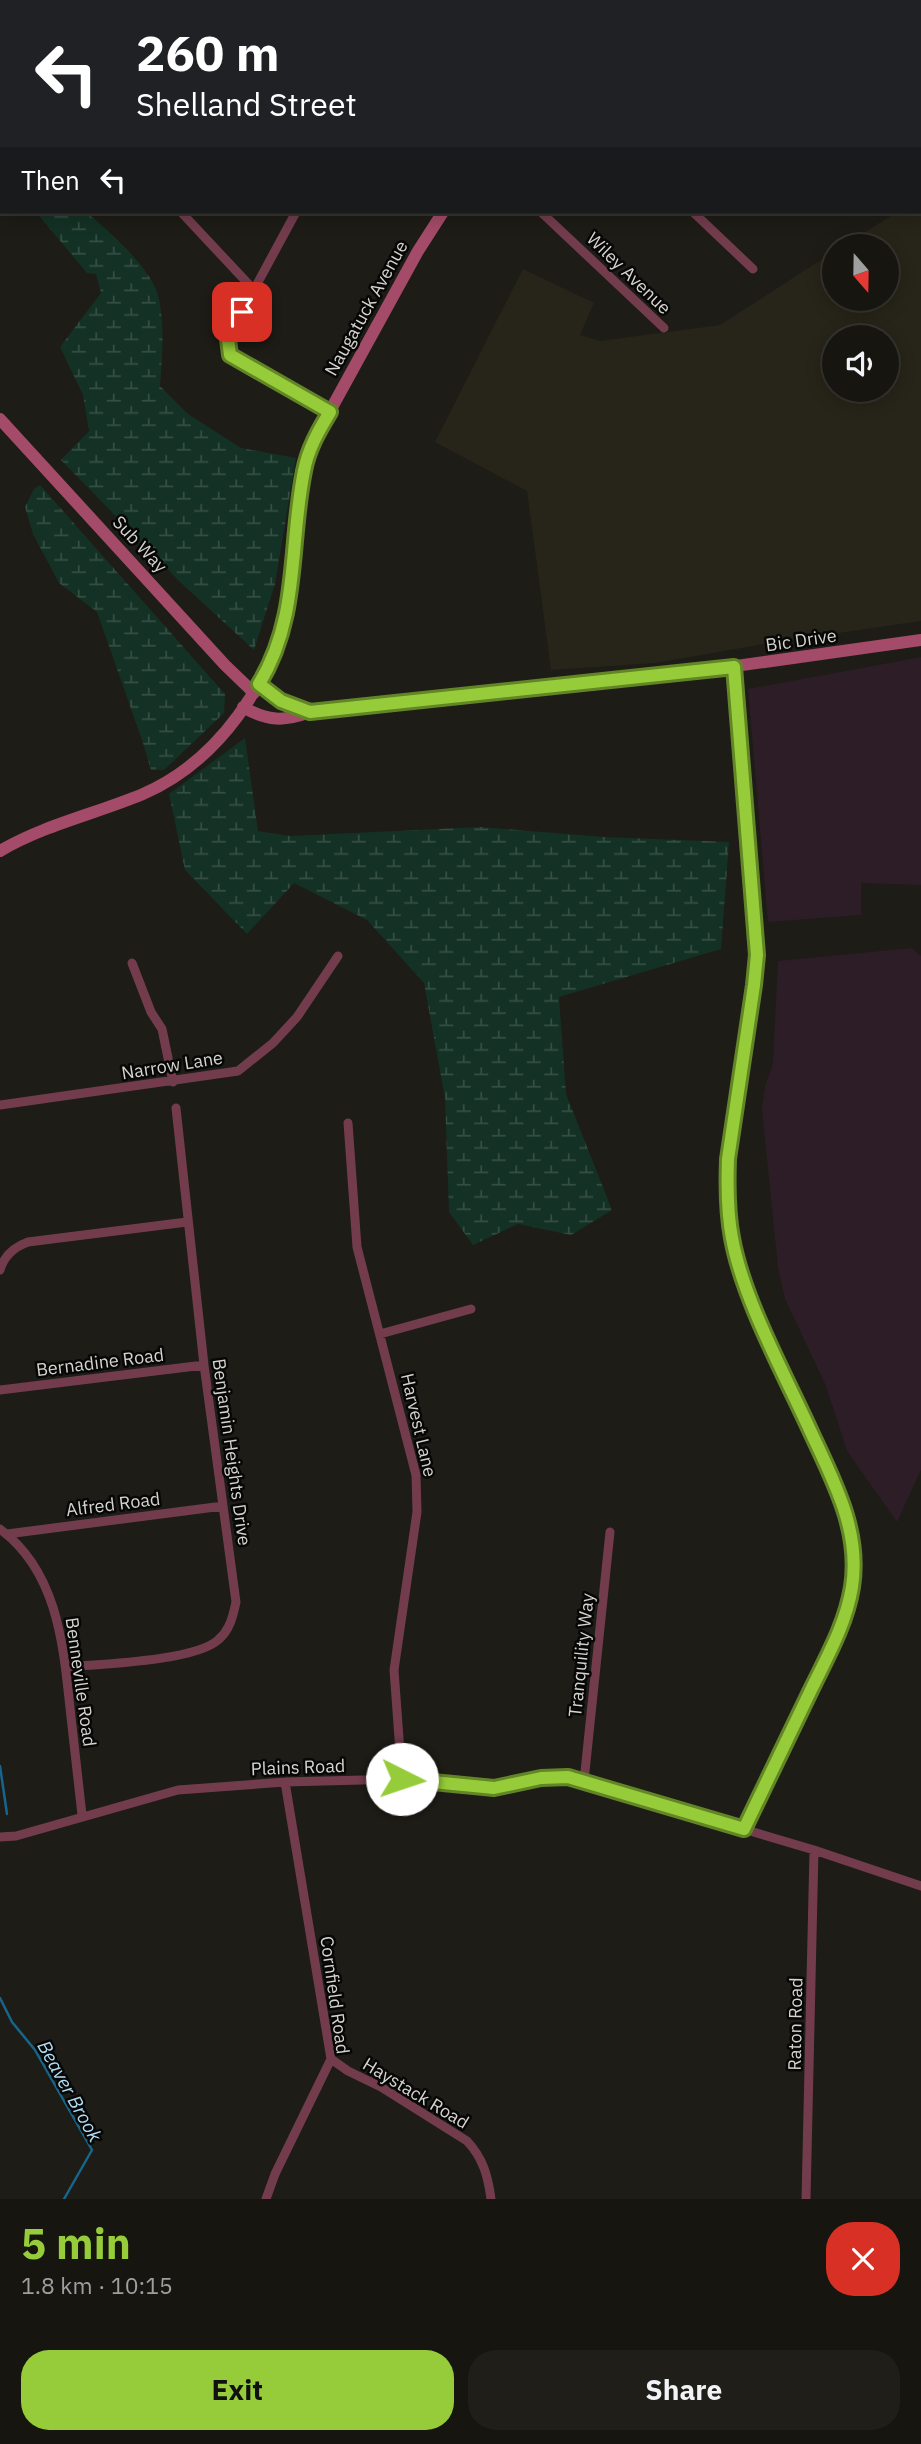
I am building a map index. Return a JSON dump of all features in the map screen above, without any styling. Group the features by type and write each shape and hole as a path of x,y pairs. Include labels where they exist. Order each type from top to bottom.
{"main road":[{"name":"Naugatuck Avenue","path":"0,851 32,834 139,795 179,774 207,750 257,688 278,643 290,600 303,472 314,441 418,251 442,214"},
{"name":"Sub Way","path":"0,419 225,664 257,688"},
{"name":"Bic Drive","path":"243,708 271,720 294,718 310,712 734,667 921,640"},
{"name":"Bic Drive","path":"257,688 310,712"}],"street":[{"path":"183,214 253,289"},
{"path":"295,214 228,339 230,355 330,412"},
{"name":"Wiley Avenue","path":"543,214 664,328"},
{"path":"695,214 753,269"},
{"path":"734,667 757,955 728,1159 730,1221 739,1265 755,1307 840,1495 848,1522 854,1562 852,1586 840,1628 744,1829"},
{"name":"Narrow Lane","path":"0,1105 238,1071 273,1043 297,1017 338,956"},
{"path":"132,963 151,1012 162,1029 173,1082"},
{"name":"Benjamin Heights Drive","path":"66,1667 195,1653 219,1640 233,1617 236,1602 204,1365 176,1108"},
{"name":"Harvest Lane","path":"348,1123 357,1247 414,1463 417,1486 417,1512 394,1670 402,1779"},
{"path":"0,1270 10,1252 28,1242 187,1222"},
{"path":"380,1334 471,1309"},
{"name":"Bernadine Road","path":"0,1390 204,1365"},
{"name":"Alfred Road","path":"3,1531 223,1506"},
{"name":"Benneville Road","path":"3,1531 38,1572 60,1626 82,1815"},
{"name":"Tranquility Way","path":"584,1781 610,1532"},
{"name":"Plains Road","path":"0,1837 16,1836 82,1815 178,1790 402,1779 494,1788 555,1776 584,1781 814,1850 921,1886"},
{"name":"Cornfield Road","path":"266,2199 275,2174 331,2059 285,1783"},
{"name":"Raton Road","path":"806,2199 814,1850"},
{"name":"Haystack Road","path":"331,2059 467,2141 477,2151 485,2166 491,2199"}],"shaded area":[{"path":"894,214 921,214 921,621 656,663 551,670 527,491 435,442 523,269 594,303 580,335 600,341 720,325 822,259 822,312 900,312 900,234 862,234"},
{"path":"921,657 921,885 861,883 861,915 768,922 748,689"},
{"path":"912,948 921,956 921,1470 897,1522 847,1451 826,1386 785,1299 778,1268 762,1109 765,1087 773,1063 778,961"}],"green space":[{"path":"38,214 88,214 139,263 155,287 161,310 163,342 160,386 188,414 241,448 296,458 275,584 254,650 180,582 61,460 89,431 83,395 60,347 101,293 96,274 87,273"},
{"path":"40,485 225,694 224,713 164,770 151,770 97,612 59,583 33,534 25,507 34,489"},
{"path":"245,738 258,831 290,836 480,827 604,837 729,842 721,949 559,997 566,1094 612,1210 571,1235 518,1224 473,1245 449,1212 445,1098 424,983 367,920 294,883 247,934 185,870 169,794"}],"waterway":[{"name":"Beaver Brook","path":"0,1766 7,1814"},
{"name":"Beaver Brook","path":"0,1998 12,2022 35,2050 92,2150 64,2199"}],"route":[{"path":"242,312 228,339 230,355 330,412 314,441 303,472 290,600 278,643 259,684 274,696 310,712 734,667 757,955 728,1159 727,1202 739,1265 781,1367 840,1495 852,1543 854,1562 847,1610 744,1829 568,1777 541,1778 494,1788 402,1779"}]}
